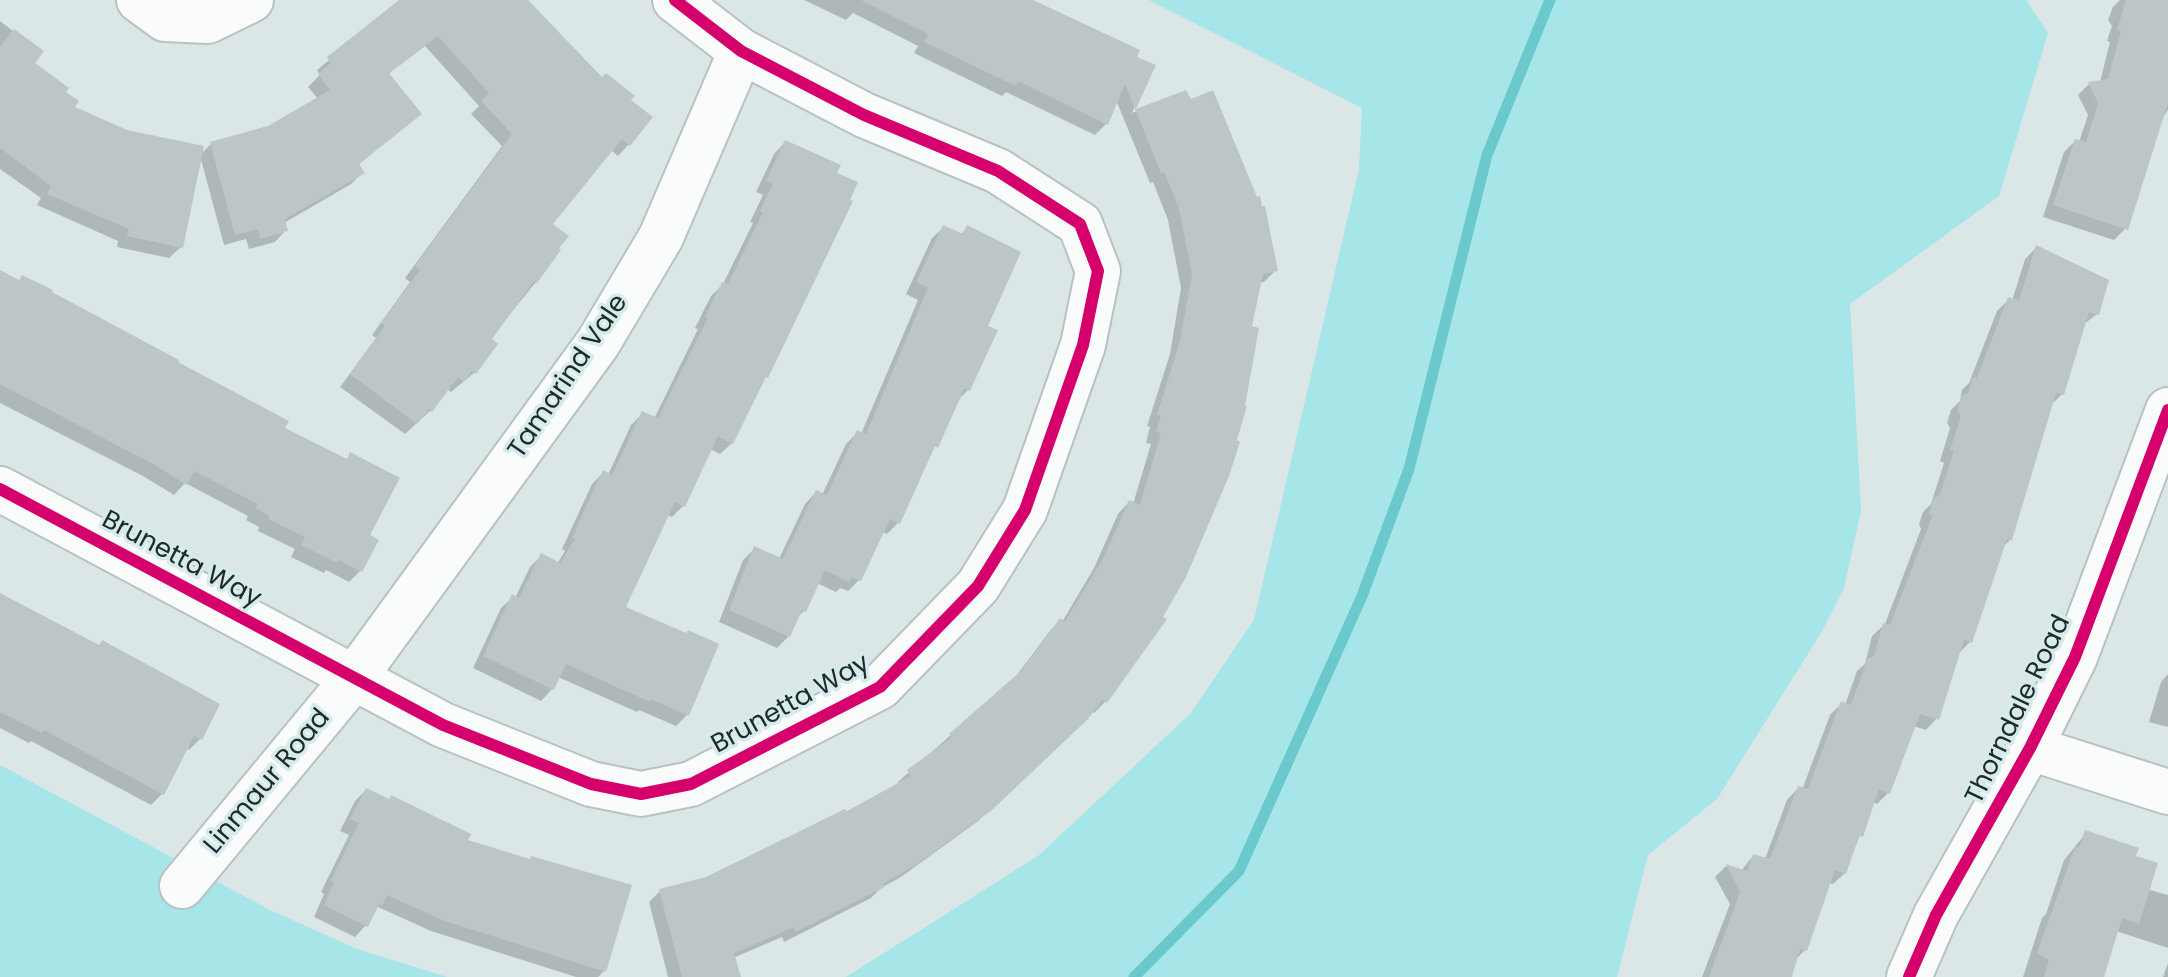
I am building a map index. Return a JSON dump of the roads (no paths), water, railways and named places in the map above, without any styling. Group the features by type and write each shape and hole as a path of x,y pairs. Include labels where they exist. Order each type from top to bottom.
{"street":[{"path":"139,0 165,19 208,21 251,0"},
{"name":"Brunetta Way","path":"0,489 443,725 591,784 641,794 691,784 880,687 978,586 1025,510 1083,345 1098,271 1080,224 998,171 864,115 741,51 675,0"},
{"name":"Tamarind Vale","path":"354,678 598,343 661,237 741,51"},
{"name":"Thorndale Road","path":"1909,977 1936,915 2030,748 2075,657 2168,410"},
{"name":"Linmaur Road","path":"182,886 354,678"},
{"path":"2030,748 2168,792"}],"waterway":[{"path":"1134,977 1239,871 1362,596 1409,469 1487,155 1550,0"}]}
